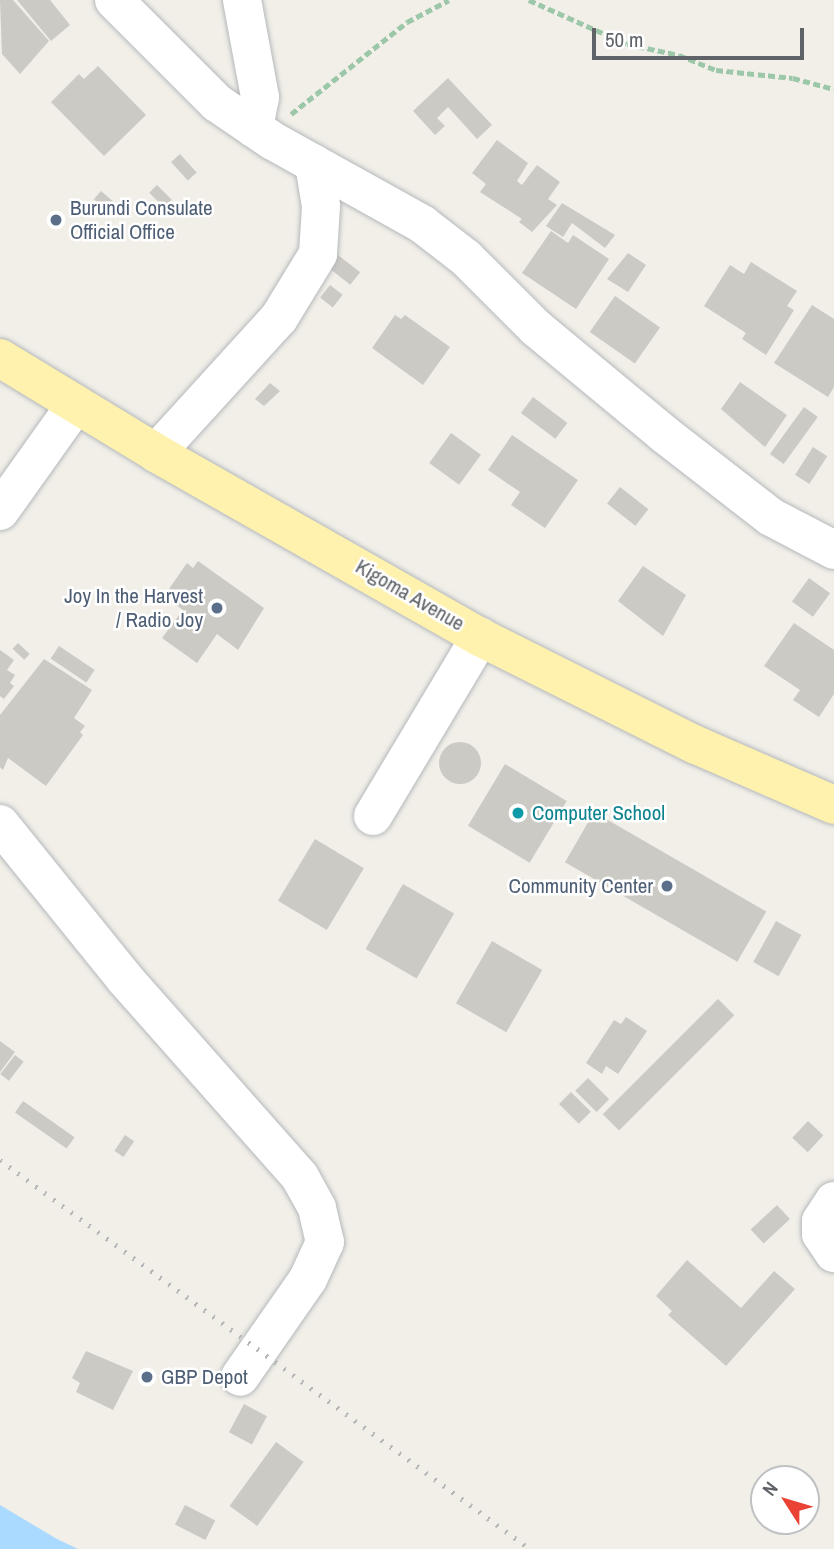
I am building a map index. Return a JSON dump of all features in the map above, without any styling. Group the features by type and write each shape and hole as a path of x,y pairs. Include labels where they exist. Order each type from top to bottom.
{"main road":[{"name":"Kigoma Avenue","path":"0,358 156,453 480,637 696,744 834,805"}],"street":[{"path":"114,0 217,103 260,132 422,224 466,258 536,328 664,434 771,517 834,550"},
{"path":"242,0 260,97 260,132"},
{"path":"156,453 279,318 318,254 321,206 314,163"},
{"path":"0,511 76,404"},
{"path":"373,816 480,637"},
{"path":"4,836 125,979 300,1177 317,1208 325,1242 308,1279 240,1377"},
{"path":"834,1201 821,1221 821,1234 834,1253"}],"path":[{"path":"260,132 407,22 449,0"},
{"path":"529,0 627,44 679,55 716,70 793,78 834,89"}],"water":[{"path":"0,1505 57,1539 78,1549 0,1549"}],"building":[{"path":"0,0 13,0 49,41 20,74 2,54"},
{"path":"17,0 50,0 70,25 51,41"},
{"path":"98,66 146,115 104,156 51,102 79,74 84,79"},
{"path":"448,78 492,125 477,139 448,107 437,118 445,126 435,135 413,111"},
{"path":"497,140 528,163 517,181 522,185 537,165 560,182 548,199 557,205 532,232 519,222 522,219 480,192 486,184 472,173"},
{"path":"180,154 197,173 188,181 171,162"},
{"path":"157,185 172,200 164,208 149,193"},
{"path":"101,191 115,203 107,211 94,199"},
{"path":"562,203 615,235 605,248 572,223 563,237 546,226"},
{"path":"551,231 568,243 573,235 609,259 576,309 522,273"},
{"path":"628,253 646,265 628,292 607,279"},
{"path":"338,255 360,272 350,285 328,268"},
{"path":"751,262 797,291 787,306 794,310 766,355 742,339 746,333 704,306 730,265 744,274"},
{"path":"330,285 343,295 333,307 320,298"},
{"path":"615,296 660,328 635,364 590,332"},
{"path":"812,305 834,319 834,387 828,397 774,363"},
{"path":"395,315 401,319 405,315 450,347 423,385 372,348"},
{"path":"740,382 787,415 765,447 721,409"},
{"path":"270,383 280,391 264,406 255,399"},
{"path":"533,397 567,423 555,439 521,413"},
{"path":"804,407 818,417 784,464 770,454"},
{"path":"451,433 481,455 459,485 429,463"},
{"path":"512,435 578,480 545,528 511,505 520,492 488,470"},
{"path":"813,447 827,456 809,484 795,475"},
{"path":"620,487 648,509 635,526 607,504"},
{"path":"198,561 264,608 238,650 217,634 197,663 162,638 183,610 164,596 187,563 193,568"},
{"path":"643,566 686,595 663,636 618,601"},
{"path":"809,578 830,593 813,617 792,601"},
{"path":"794,623 834,650 834,694 819,717 793,700 800,690 764,666"},
{"path":"18,643 30,654 24,660 13,649"},
{"path":"59,646 95,670 86,682 51,658"},
{"path":"0,650 14,660 7,670 15,675 10,683 14,686 4,699 0,696"},
{"path":"44,659 92,690 74,718 85,726 80,732 83,735 46,786 8,758 3,770 0,767 0,715"},
{"path":"460,742 475,748 481,763 475,778 460,784 445,778 439,763 445,748"},
{"name":"Computer School","path":"505,764 567,801 530,863 468,826"},
{"name":"Community Center","path":"594,812 766,912 737,962 565,862"},
{"path":"315,839 364,868 327,930 278,901"},
{"path":"403,884 454,914 417,978 366,949"},
{"path":"776,921 801,935 779,976 753,962"},
{"path":"492,941 542,970 506,1032 456,1003"},
{"path":"718,999 734,1015 619,1131 603,1114"},
{"path":"626,1017 647,1031 618,1074 606,1066 602,1074 586,1063 614,1020 621,1024"},
{"path":"0,1041 15,1052 0,1072"},
{"path":"15,1055 24,1062 9,1081 0,1074"},
{"path":"588,1078 609,1099 596,1112 575,1091"},
{"path":"571,1092 591,1112 579,1124 559,1104"},
{"path":"23,1101 75,1137 67,1149 15,1112"},
{"path":"808,1121 823,1135 808,1152 792,1138"},
{"path":"125,1135 134,1141 123,1157 114,1151"},
{"path":"777,1205 790,1219 764,1243 751,1230"},
{"path":"687,1260 741,1308 774,1271 795,1289 726,1366 668,1315 672,1311 656,1296"},
{"path":"86,1351 133,1371 113,1410 76,1392 80,1383 72,1378"},
{"path":"244,1404 267,1416 252,1444 229,1432"},
{"path":"276,1442 304,1462 257,1526 230,1506"},
{"path":"185,1505 215,1520 205,1540 175,1525"}],"railway":[{"path":"0,1160 530,1549"}],"place":[{"name":"Burundi Consulate Official Office","path":"56,220"},
{"name":"Joy In the Harvest / Radio Joy","path":"217,608"},
{"name":"Computer School","path":"518,813"},
{"name":"Community Center","path":"667,886"},
{"name":"GBP Depot","path":"147,1377"}]}
